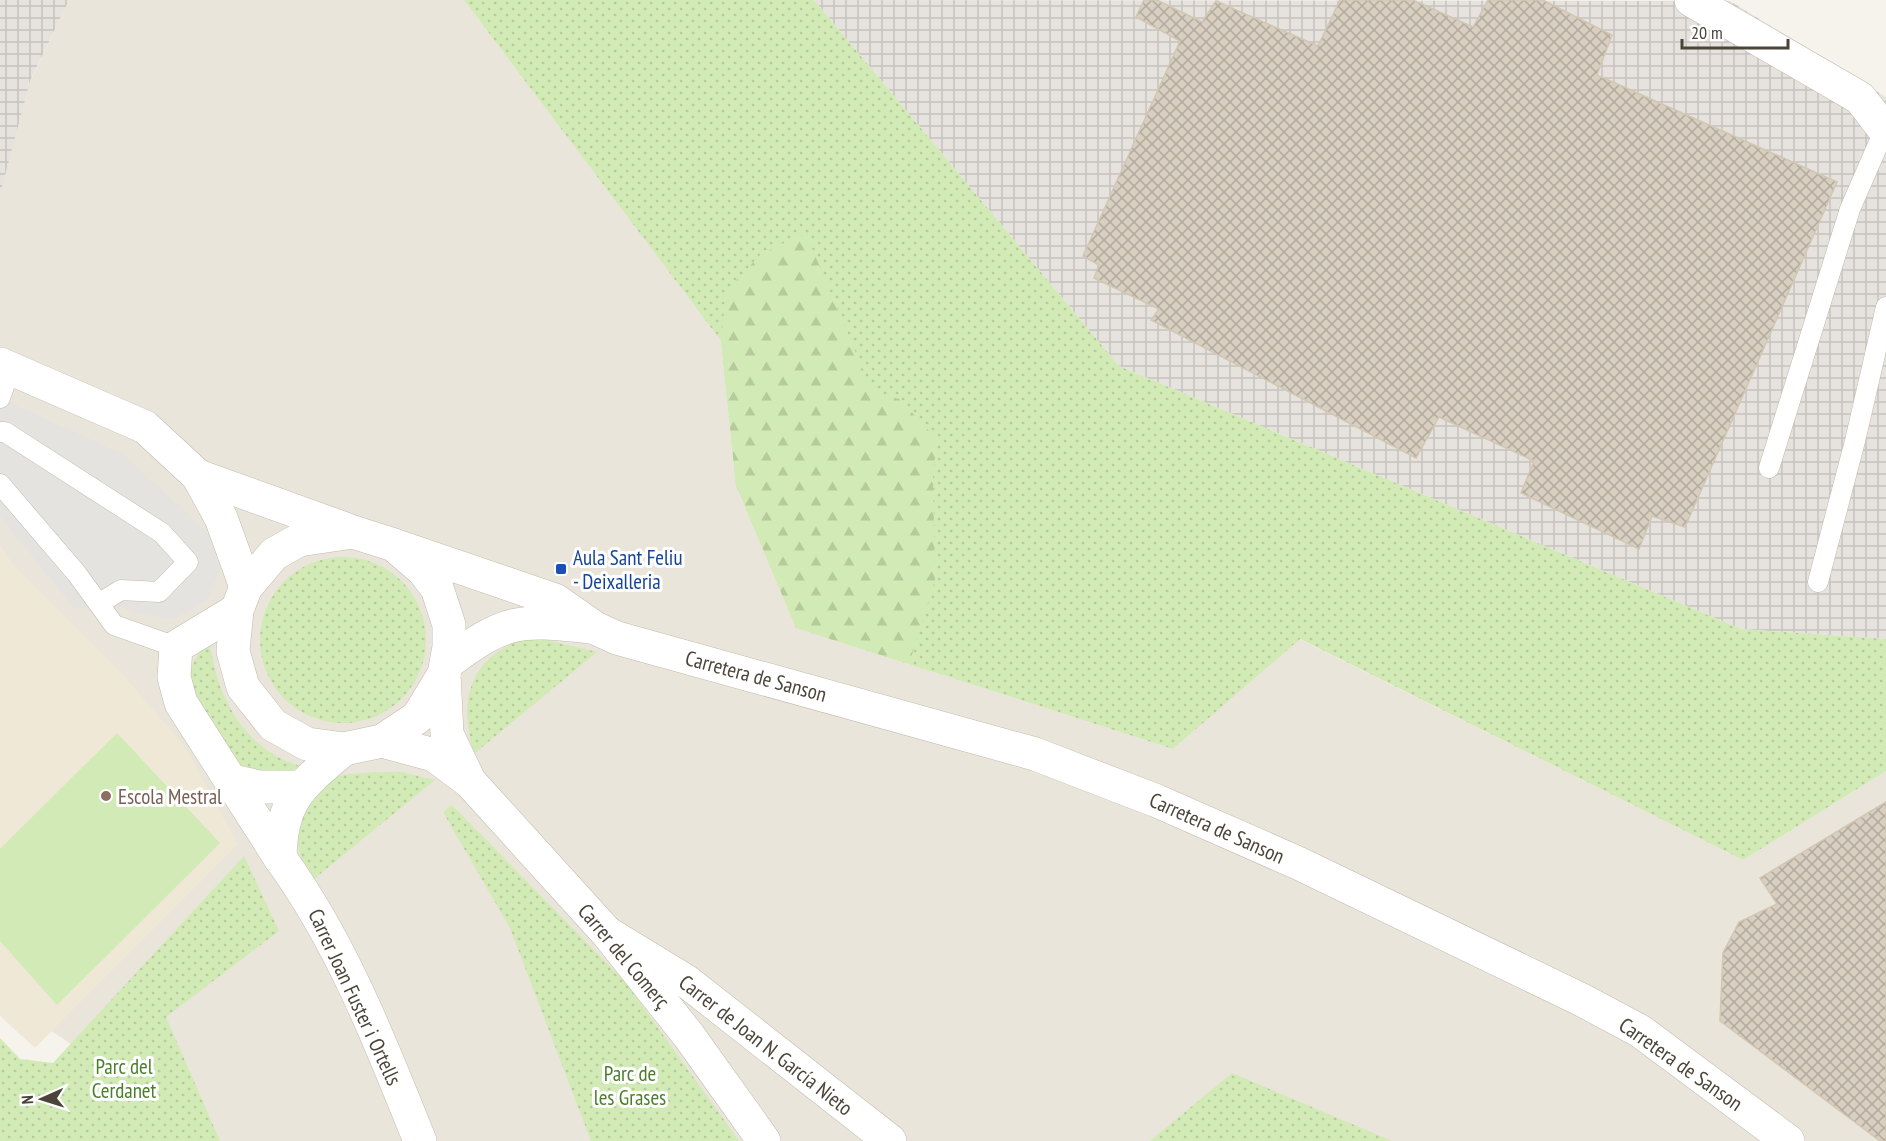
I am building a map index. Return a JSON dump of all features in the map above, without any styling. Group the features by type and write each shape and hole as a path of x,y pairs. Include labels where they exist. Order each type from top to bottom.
{"street":[{"path":"1691,0 1860,98 1885,132"},
{"path":"3,377 145,427 198,476 220,518 241,599 233,651 243,687 273,725 307,744 344,749 382,741 418,717 446,669 483,636 509,625 538,621 595,628"},
{"path":"198,476 353,532 555,600 595,628"},
{"path":"176,647 241,599 274,554 299,540 353,532"},
{"name":"Carrer del Comerç","path":"394,545 423,570 437,588 448,625 447,734 470,782"},
{"name":"Carretera de Sanson","path":"595,628 617,638 1035,754 1157,801 1298,863 1592,1005 1640,1031 1788,1141"},
{"name":"Carrer Joan Fuster i Ortells","path":"176,647 174,677 182,703 233,781 262,832 307,896 356,992 420,1141"},
{"name":"Carrer del Comerç","path":"382,741 434,755 470,782 608,934 689,1036 764,1141"},
{"path":"280,858 281,833 300,787 344,749"},
{"path":"233,781 259,787 300,787"},
{"name":"Carrer de Joan N. García Nieto","path":"608,934 686,981 890,1141"}],"lane":[{"path":"1769,468 1850,209 1885,132"},
{"path":"1818,582 1855,441 1886,307"},
{"path":"0,432 5,432 162,533 188,562 159,592 121,590 100,603"},
{"path":"0,484 100,603 114,625 176,647"}],"shaded area":[{"path":"0,0 69,0 30,81 0,194"},
{"path":"69,0 464,0 721,341 736,485 796,628 1173,749 1299,639 1743,860 1886,771 1886,1141 216,1141 35,1020 0,987 0,145"},
{"path":"814,0 1730,1 1886,97 1886,639 1741,629 1119,366"},
{"path":"0,398 123,454 209,535 220,570 207,601 174,619 139,614 122,607 74,608 0,516"},
{"name":"Escola Mestral","path":"0,544 14,566 127,679 185,747 238,844 35,1048 0,1016"}],"green space":[{"path":"464,0 814,0 1119,366 1741,629 1886,639 1886,771 1743,860 1300,639 1173,749 796,628 736,485 721,341"},
{"path":"800,235 809,241 872,391 899,399 937,439 933,476 935,580 909,664 796,628 736,485 721,341 726,292 760,255"},
{"path":"343,557 375,564 389,571 401,582 412,594 419,608 426,640 419,672 412,686 401,698 389,709 375,716 343,723 311,716 297,709 285,698 274,686 267,672 260,640 267,608 274,594 285,582 297,571 311,564"},
{"path":"209,636 218,679 226,700 237,718 250,735 266,749 285,760 307,768 268,777 238,765 197,709 190,680 192,665"},
{"path":"534,637 597,652 475,753 468,726 467,709 474,680 491,657 503,648"},
{"path":"117,733 220,843 57,1005 0,941 0,849"},
{"path":"402,772 435,780 309,883 298,846 299,823 303,811 325,785 336,777"},
{"name":"Parc de les Grases","path":"452,805 626,983 739,1141 591,1141 510,928 443,812"},
{"name":"Parc del Cerdanet","path":"244,856 279,931 166,1017 220,1141 0,1141 0,1038 20,1059 53,1063"},
{"path":"1232,1073 1392,1141 1150,1141"}],"building":[{"path":"1144,0 1157,0 1202,22 1216,1 1318,46 1340,0 1413,0 1473,27 1488,0 1543,0 1612,35 1597,75 1837,182 1685,527 1652,516 1639,549 1521,493 1534,461 1439,417 1416,458 1151,320 1159,309 1094,278 1099,265 1083,256 1180,41 1136,17"},
{"path":"1886,802 1886,1141 1880,1141 1720,1021 1723,953 1739,922 1777,904 1760,878"}],"place":[{"name":"Aula Sant Feliu - Deixalleria","path":"561,569"},
{"name":"Escola Mestral","path":"106,796"}]}
